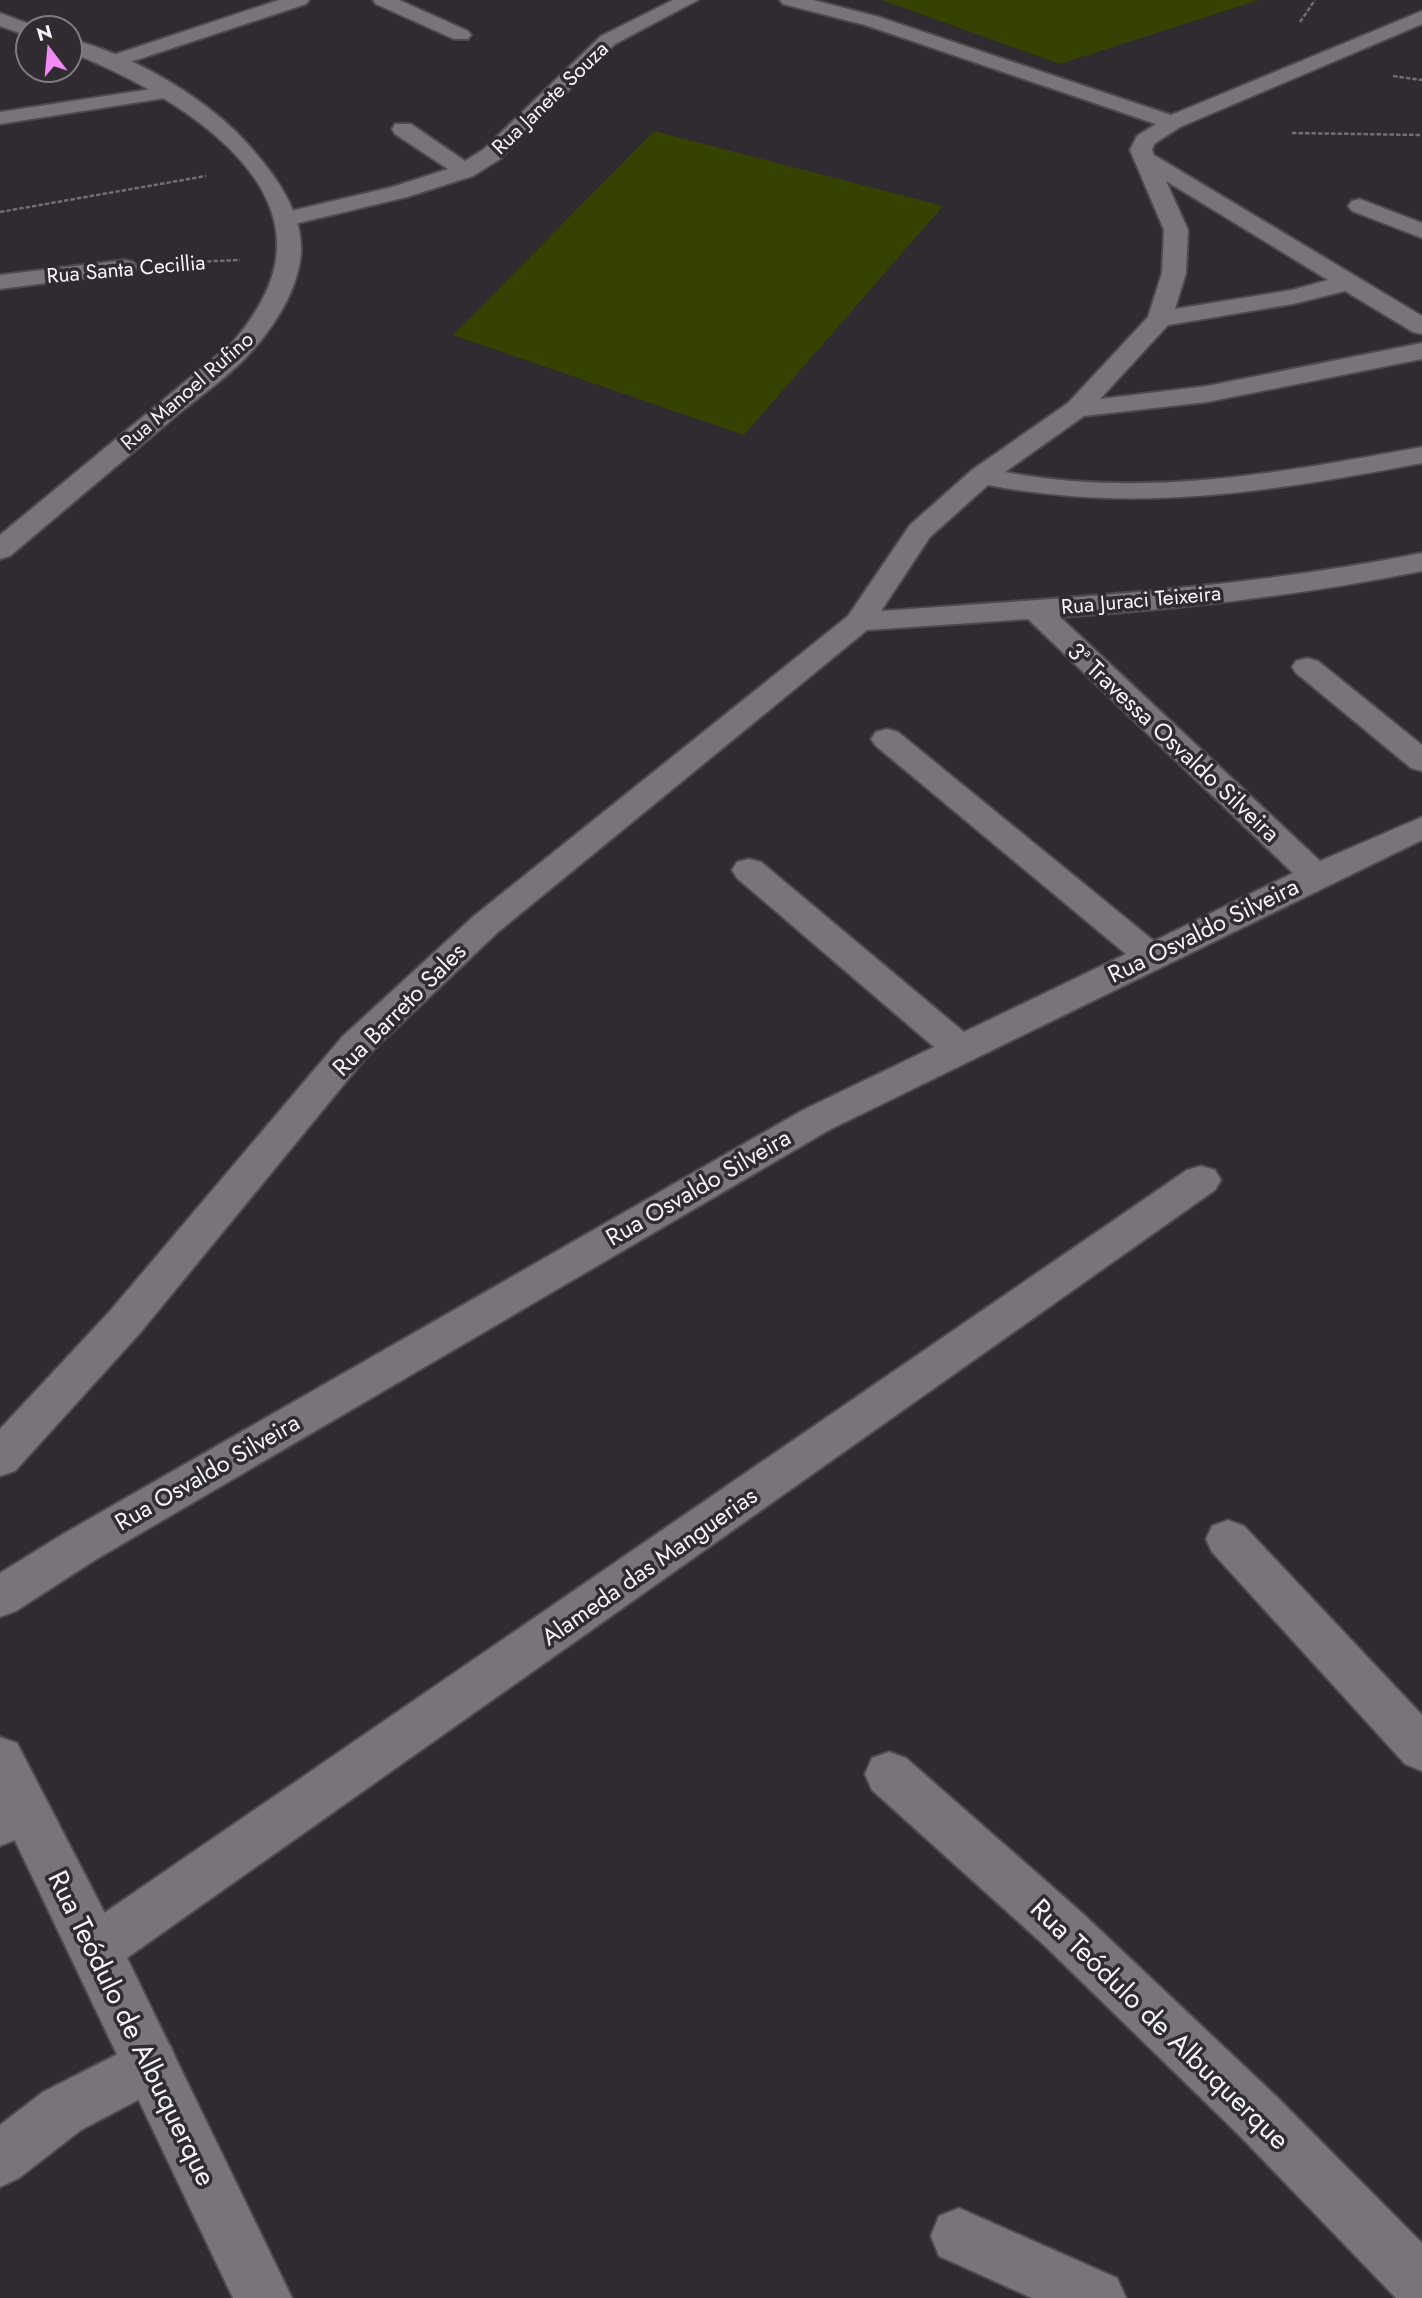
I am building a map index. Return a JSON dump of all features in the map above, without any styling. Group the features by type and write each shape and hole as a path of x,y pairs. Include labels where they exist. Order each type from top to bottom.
{"street":[{"path":"114,61 299,0"},
{"path":"383,0 461,35"},
{"name":"Rua Janete Souza","path":"286,219 386,196 465,171 492,154 608,40 688,0"},
{"path":"790,0 872,21 1172,122"},
{"path":"1350,282 1293,297 1160,319 1174,273 1176,230 1141,150 1145,141 1172,122 1331,58 1422,17"},
{"name":"Rua Manoel Rufino","path":"0,550 241,348 268,317 289,258 286,219 259,167 217,127 171,92 114,61 84,50"},
{"path":"0,118 171,92"},
{"path":"403,129 465,171"},
{"path":"1145,159 1422,327"},
{"path":"1422,207 1360,206 1422,231"},
{"name":"Rua Santa Cecillia","path":"0,282 125,267"},
{"name":"Rua Barreto Sales","path":"0,1458 125,1322 355,1046 486,924 859,622 920,531 982,476 1077,409 1160,319"},
{"path":"1077,409 1112,407 1237,387 1422,351"},
{"path":"982,476 1021,486 1121,495 1266,484 1422,455"},
{"name":"Rua Juraci Teixeira","path":"859,622 1246,591 1371,573 1422,562"},
{"name":"3ª Travessa Osvaldo Silveira","path":"1033,608 1316,876"},
{"path":"1307,667 1422,761"},
{"path":"887,739 1150,956"},
{"name":"Rua Osvaldo Silveira","path":"0,1597 79,1547 609,1237 816,1120 1150,956 1422,827"},
{"path":"748,870 960,1049"},
{"name":"Alameda das Manguerias","path":"96,1949 1201,1180"},
{"path":"1228,1539 1422,1749"},
{"name":"Rua Teódulo de Albuquerque","path":"0,1759 13,1818 96,1949 263,2298"},
{"name":"Rua Teódulo de Albuquerque","path":"889,1774 1062,1928 1258,2116 1422,2284"},
{"path":"0,2159 62,2111 151,2064"},
{"path":"959,2236 1097,2298"}],"path":[{"path":"1292,133 1422,135"},
{"path":"0,212 259,167"},
{"name":"Rua Santa Cecillia","path":"125,267 252,259"}],"green space":[{"path":"882,0 1259,0 1060,64"},
{"path":"654,131 943,206 744,435 453,335"}]}
